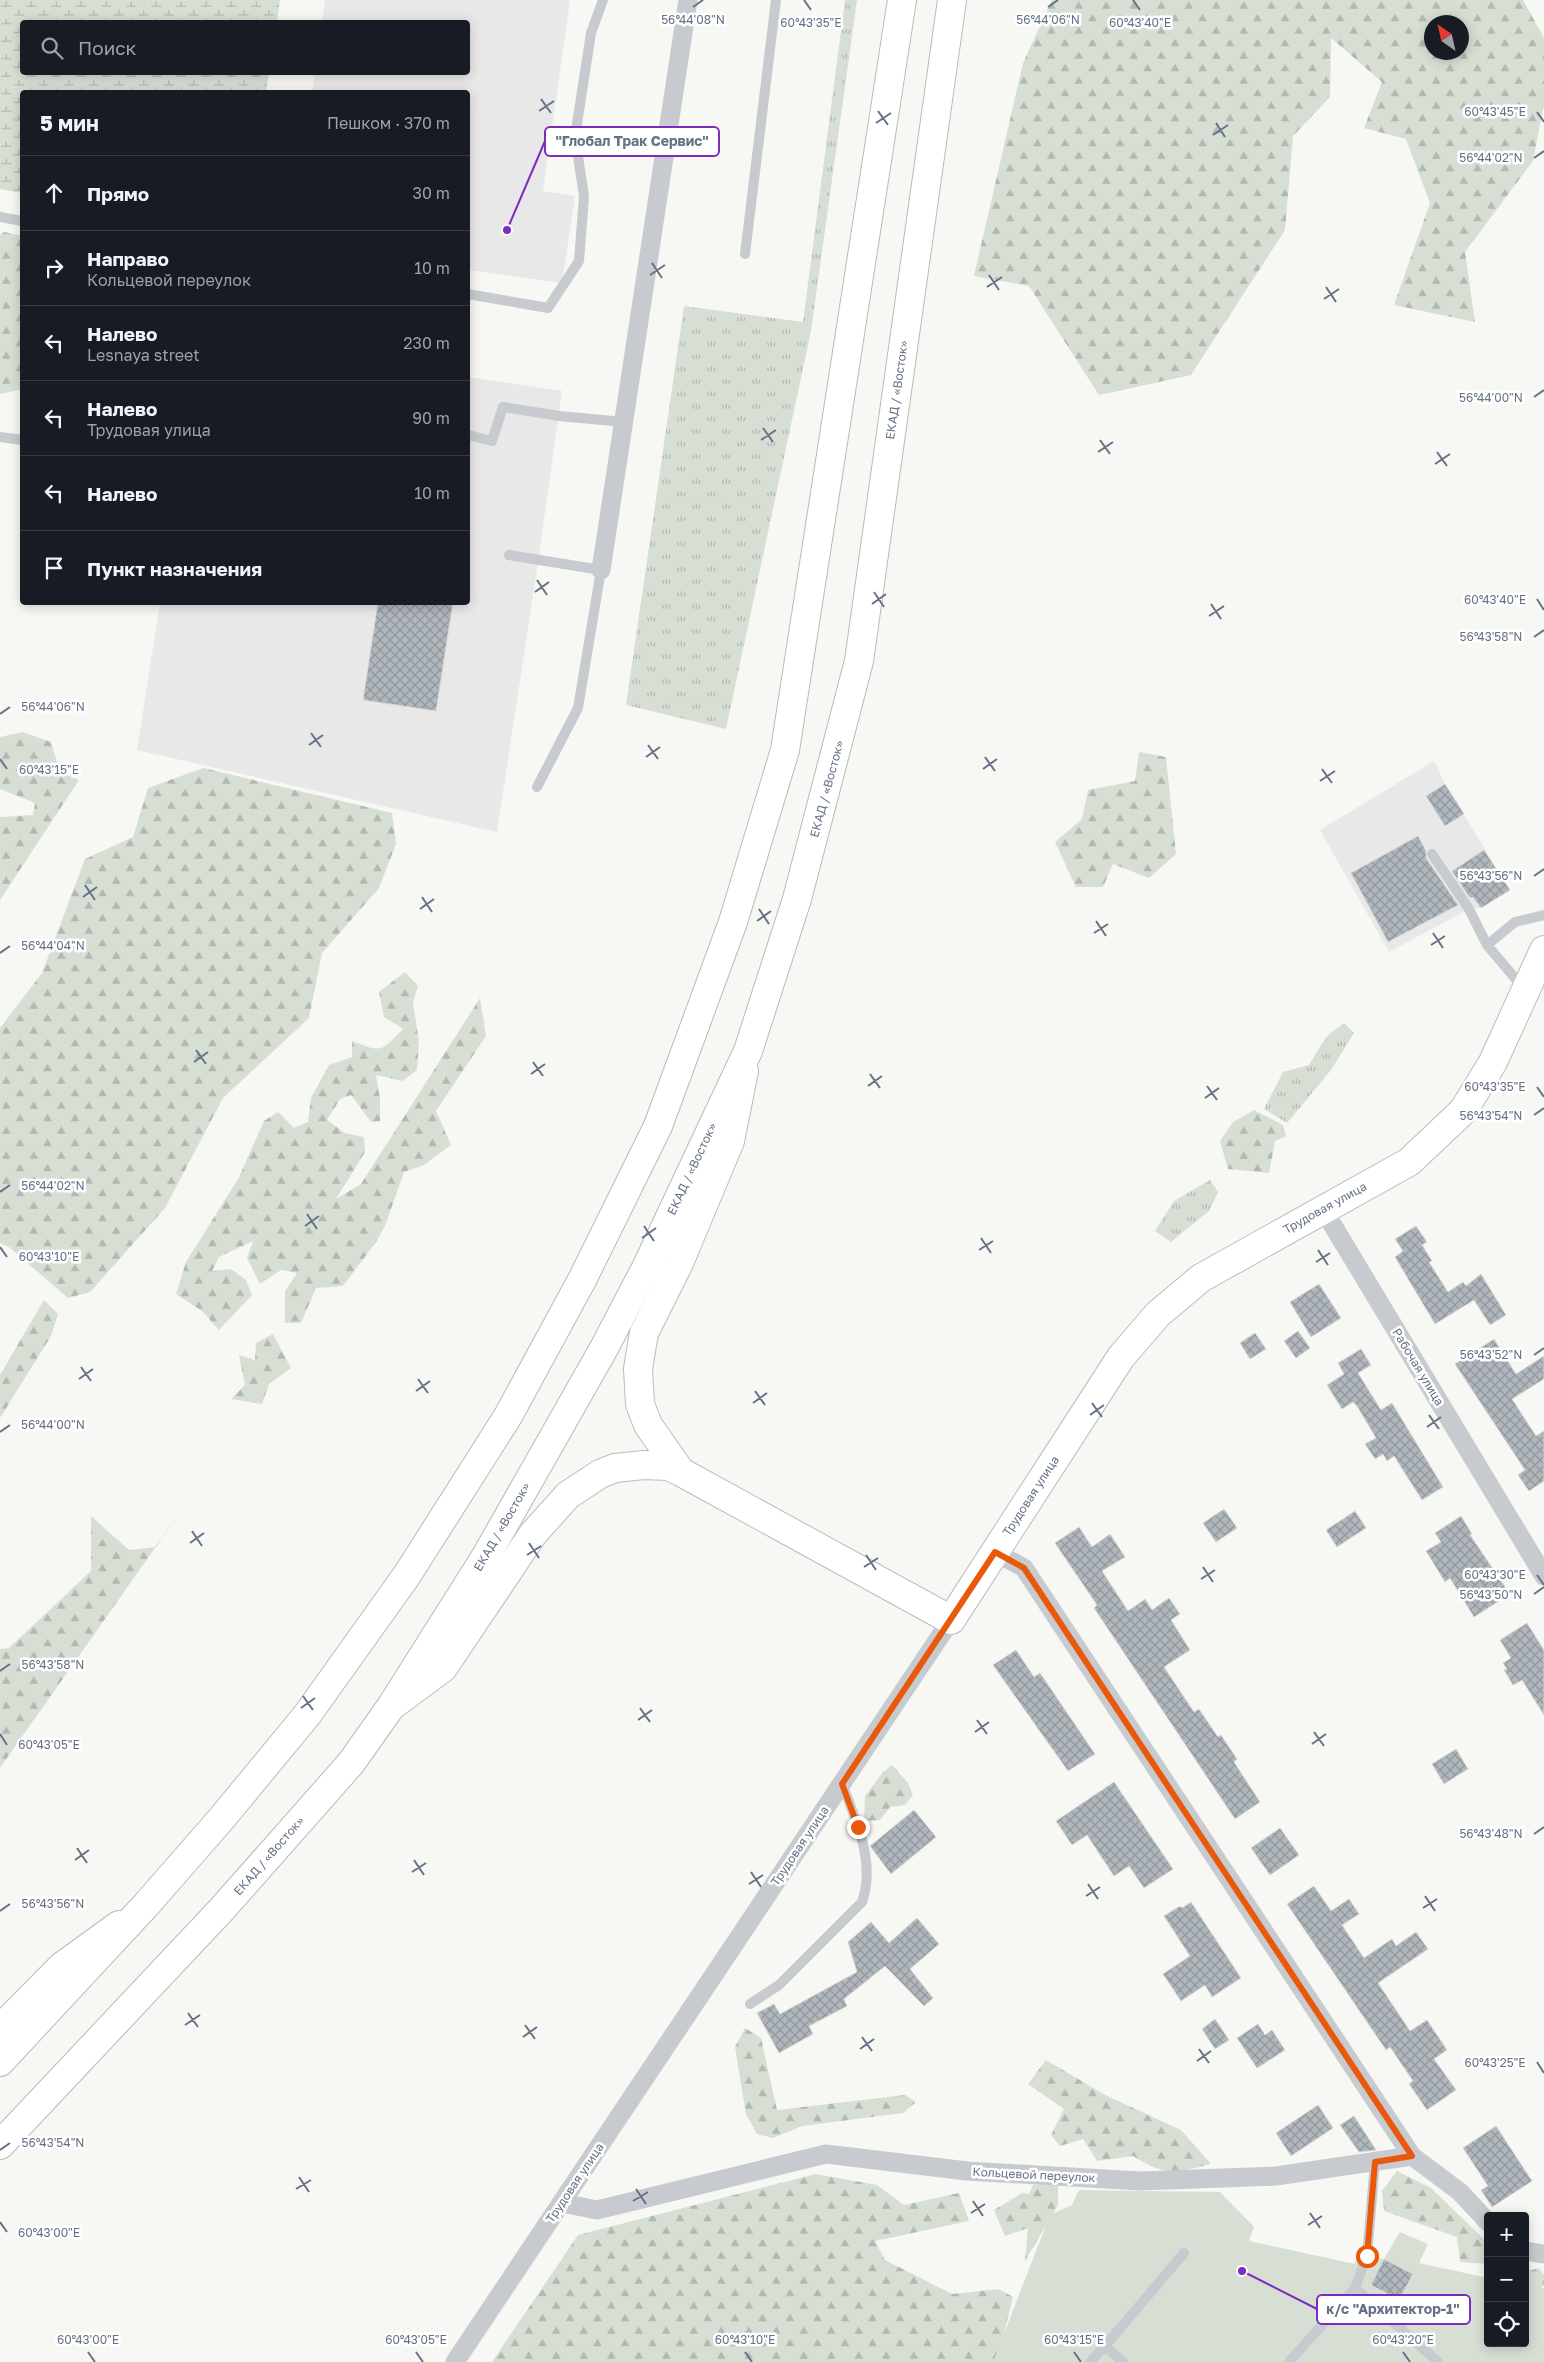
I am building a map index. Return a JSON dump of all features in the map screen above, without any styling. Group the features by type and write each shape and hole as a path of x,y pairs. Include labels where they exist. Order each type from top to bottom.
{"main road":[{"path":"0,2062 146,1905 222,1818 307,1715 408,1576 508,1416 583,1278 658,1126 733,922 786,750 902,0"},
{"name":"ЕКАД / «Восток»","path":"0,2145 36,2109 228,1902 351,1763 392,1706 486,1556 603,1350 646,1266 748,1051 797,899 860,661 952,0"},
{"name":"Трудовая улица","path":"951,1620 1121,1357 1158,1314 1201,1278 1323,1208 1409,1162 1463,1111 1493,1062 1544,950"},
{"path":"681,1472 648,1425 640,1404 638,1369 644,1333 679,1263 730,1140 748,1051"},
{"path":"392,1706 443,1668 533,1534 568,1495 600,1474 615,1468 644,1465 668,1466 951,1620"},
{"path":"0,2029 61,1967 146,1905"},
{"path":"0,2163 36,2109"}],"street":[{"path":"601,570 688,0"},
{"name":"Рабочая улица","path":"1323,1208 1544,1576"},
{"path":"995,1552 1024,1568 1412,2156 1460,2192 1484,2218"},
{"name":"Трудовая улица","path":"455,2362 951,1620"},
{"name":"Кольцевой переулок","path":"562,2203 597,2210 826,2154 967,2171 1140,2181 1276,2176 1412,2156"},
{"path":"1529,2252 1544,2254"}],"lane":[{"path":"470,294 548,308 579,261 584,196 575,137 591,32 603,0"},
{"path":"745,254 776,0"},
{"path":"0,217 20,221"},
{"path":"470,436 492,441 503,407 560,416 624,422"},
{"path":"0,436 20,440"},
{"path":"509,555 601,570 578,708 537,787"},
{"path":"1432,854 1469,909 1487,946 1526,992"},
{"path":"1487,946 1514,922 1544,915"},
{"path":"750,2004 779,1985 862,1902 868,1886 865,1851 842,1784"},
{"path":"1289,2362 1354,2288 1367,2256 1375,2162"},
{"path":"1090,2362 1184,2253"},
{"path":"1354,2288 1438,2362"},
{"path":"1105,2346 1123,2362"}],"shaded area":[{"path":"325,0 570,0 543,191 575,196 562,283 470,270 470,90 312,90 315,75 470,75 470,20 322,20"},
{"path":"470,377 562,391 497,832 137,750 160,605 470,605"},
{"path":"1434,761 1445,784 1510,890 1481,908 1469,909 1389,952 1320,830"}],"green space":[{"path":"0,0 280,0 277,20 20,20 20,75 269,75 266,90 20,90 20,193 0,189"},
{"path":"845,0 857,0 811,331 726,729 626,705 684,306 803,322"},
{"path":"1052,0 1523,0 1544,38 1544,104 1533,161 1465,252 1475,322 1394,305 1430,203 1406,139 1364,128 1382,82 1331,38 1330,97 1293,136 1285,230 1191,375 1099,395 1029,286 974,276 1023,63"},
{"path":"4,232 20,236 20,389 0,394 0,235"},
{"path":"23,732 51,742 60,772 79,780 0,900 0,817 33,815 35,803 0,789 0,737"},
{"path":"1139,752 1166,757 1176,854 1149,878 1113,864 1103,887 1076,887 1055,842 1082,819 1088,790 1135,781"},
{"path":"203,768 392,813 396,844 379,888 322,953 309,1018 223,1098 165,1208 90,1292 68,1298 9,1247 0,1243 0,1028 42,973 85,859 133,837 148,788"},
{"path":"405,972 418,986 413,1003 419,1042 417,1070 403,1081 376,1075 380,1098 380,1121 371,1122 351,1095 340,1099 327,1120 345,1133 364,1137 365,1152 336,1199 361,1184 480,998 486,1036 436,1111 451,1145 424,1165 404,1172 385,1226 376,1242 343,1286 316,1288 301,1323 285,1323 285,1291 297,1273 281,1270 260,1284 247,1258 253,1241 219,1257 212,1271 231,1269 246,1280 252,1295 219,1330 202,1311 176,1294 186,1262 238,1179 264,1121 278,1112 294,1128 308,1122 311,1098 329,1065 352,1057 352,1041 376,1049 381,1048 403,1029 384,1017 379,992"},
{"path":"1344,1023 1354,1033 1331,1070 1287,1123 1264,1109 1283,1072 1309,1065 1326,1037"},
{"path":"1254,1110 1283,1125 1286,1136 1275,1141 1269,1173 1228,1169 1220,1141 1233,1122"},
{"path":"1210,1180 1218,1192 1209,1211 1171,1242 1155,1231 1174,1201"},
{"path":"44,1300 58,1314 51,1336 0,1418 0,1375"},
{"path":"273,1334 291,1368 269,1384 262,1404 231,1399 245,1385 239,1355 255,1360 256,1343"},
{"path":"200,1484 0,1768 0,1649 9,1648 91,1571 91,1516 129,1550 155,1547"},
{"path":"892,1765 908,1783 913,1795 905,1805 890,1807 880,1820 864,1821 865,1796 883,1772"},
{"path":"745,2028 761,2038 777,2110 905,2095 916,2102 903,2113 802,2126 773,2138 757,2134 746,2114 735,2047"},
{"path":"1046,2060 1105,2095 1181,2130 1211,2164 1188,2170 1171,2171 1154,2167 1133,2156 1097,2161 1083,2139 1060,2146 1051,2135 1064,2109 1028,2084"},
{"path":"1397,2171 1431,2188 1484,2239 1484,2264 1460,2262 1457,2237 1384,2211 1382,2191"},
{"path":"816,2174 877,2185 904,2205 959,2193 969,2221 875,2241 885,2260 952,2294 999,2289 1013,2297 997,2362 492,2362 578,2235"},
{"path":"1058,2184 1058,2205 1025,2261 1028,2228 1005,2236 994,2210 1022,2193 1029,2194 1033,2185"},
{"path":"1079,2190 1220,2192 1254,2227 1249,2241 1355,2264 1358,2254 1384,2259 1400,2232 1428,2244 1419,2263 1484,2277 1484,2347 1529,2347 1529,2286 1544,2288 1544,2362 993,2362 1050,2215 1072,2205"},
{"path":"1539,2268 1544,2275 1544,2286 1529,2293 1529,2271"}],"building":[{"path":"378,605 453,605 436,711 363,700"},
{"path":"1445,784 1464,814 1445,826 1426,796"},
{"path":"1418,836 1426,851 1426,858 1458,905 1388,942 1351,873"},
{"path":"1484,850 1510,890 1481,908 1473,897 1470,898 1452,871"},
{"path":"1416,1226 1427,1242 1422,1245 1432,1261 1429,1262 1448,1292 1463,1282 1466,1286 1481,1274 1506,1315 1490,1325 1474,1300 1435,1324 1395,1257 1403,1251 1395,1239"},
{"path":"1319,1284 1341,1318 1311,1337 1290,1302"},
{"path":"1298,1331 1310,1348 1296,1358 1284,1341"},
{"path":"1255,1333 1266,1349 1250,1359 1240,1343"},
{"path":"1494,1339 1516,1374 1544,1356 1544,1379 1512,1399 1536,1436 1544,1431 1544,1481 1529,1491 1518,1475 1525,1470 1455,1364"},
{"path":"1361,1349 1371,1365 1358,1373 1381,1410 1392,1403 1443,1487 1422,1500 1394,1456 1387,1461 1383,1454 1375,1459 1365,1444 1376,1438 1357,1406 1353,1402 1342,1409 1327,1385 1344,1374 1338,1363"},
{"path":"1224,1509 1237,1528 1216,1542 1203,1523"},
{"path":"1355,1511 1366,1528 1337,1547 1326,1530"},
{"path":"1461,1516 1472,1534 1470,1535 1510,1594 1474,1617 1450,1578 1445,1582 1426,1551 1441,1542 1435,1533"},
{"path":"1079,1527 1092,1547 1110,1534 1125,1557 1102,1571 1128,1611 1145,1599 1152,1610 1169,1598 1180,1614 1171,1620 1190,1650 1164,1667 1194,1712 1199,1709 1218,1737 1221,1735 1237,1759 1234,1762 1260,1802 1235,1819 1094,1608 1097,1605 1055,1543"},
{"path":"1527,1623 1544,1650 1544,1715 1522,1680 1513,1685 1504,1670 1507,1669 1503,1663 1511,1658 1500,1640"},
{"path":"1016,1650 1034,1677 1040,1673 1095,1754 1068,1771 993,1665"},
{"path":"1456,1749 1468,1769 1444,1784 1432,1764"},
{"path":"1114,1782 1173,1869 1144,1888 1129,1866 1114,1876 1087,1835 1072,1845 1056,1821"},
{"path":"914,1810 936,1837 891,1874 870,1846"},
{"path":"1280,1828 1299,1855 1270,1875 1251,1848"},
{"path":"1314,1886 1331,1911 1349,1899 1359,1914 1342,1925 1364,1958 1392,1939 1396,1946 1416,1932 1428,1949 1378,1983 1410,2031 1427,2020 1447,2050 1434,2059 1456,2090 1427,2110 1409,2084 1413,2081 1390,2047 1386,2050 1287,1904"},
{"path":"1191,1902 1241,1978 1212,1997 1205,1985 1181,2001 1163,1974 1190,1956 1164,1916 1180,1906 1182,1908"},
{"path":"917,1918 939,1944 910,1969 933,1998 924,2006 885,1966 844,1999 847,2006 809,2026 813,2034 779,2053 757,2013 774,2004 780,2014 857,1972 848,1942 871,1922 889,1943"},
{"path":"1215,2019 1229,2040 1215,2049 1202,2029"},
{"path":"1258,2024 1265,2035 1272,2030 1285,2050 1257,2068 1237,2038"},
{"path":"1318,2105 1333,2128 1291,2156 1276,2133"},
{"path":"1354,2116 1376,2150 1359,2152 1340,2125"},
{"path":"1496,2126 1532,2181 1492,2207 1481,2190 1488,2186 1463,2148"},
{"path":"1384,2259 1413,2274 1399,2300 1371,2285"}],"place":[{"name":"\"Глобал Трак Сервис\"","path":"507,230"},
{"name":"к/с \"Архитектор-1\"","path":"1242,2271"}],"route":[{"path":"858,1827 842,1784 995,1552 1024,1568 1412,2156 1375,2162 1367,2256"}]}
